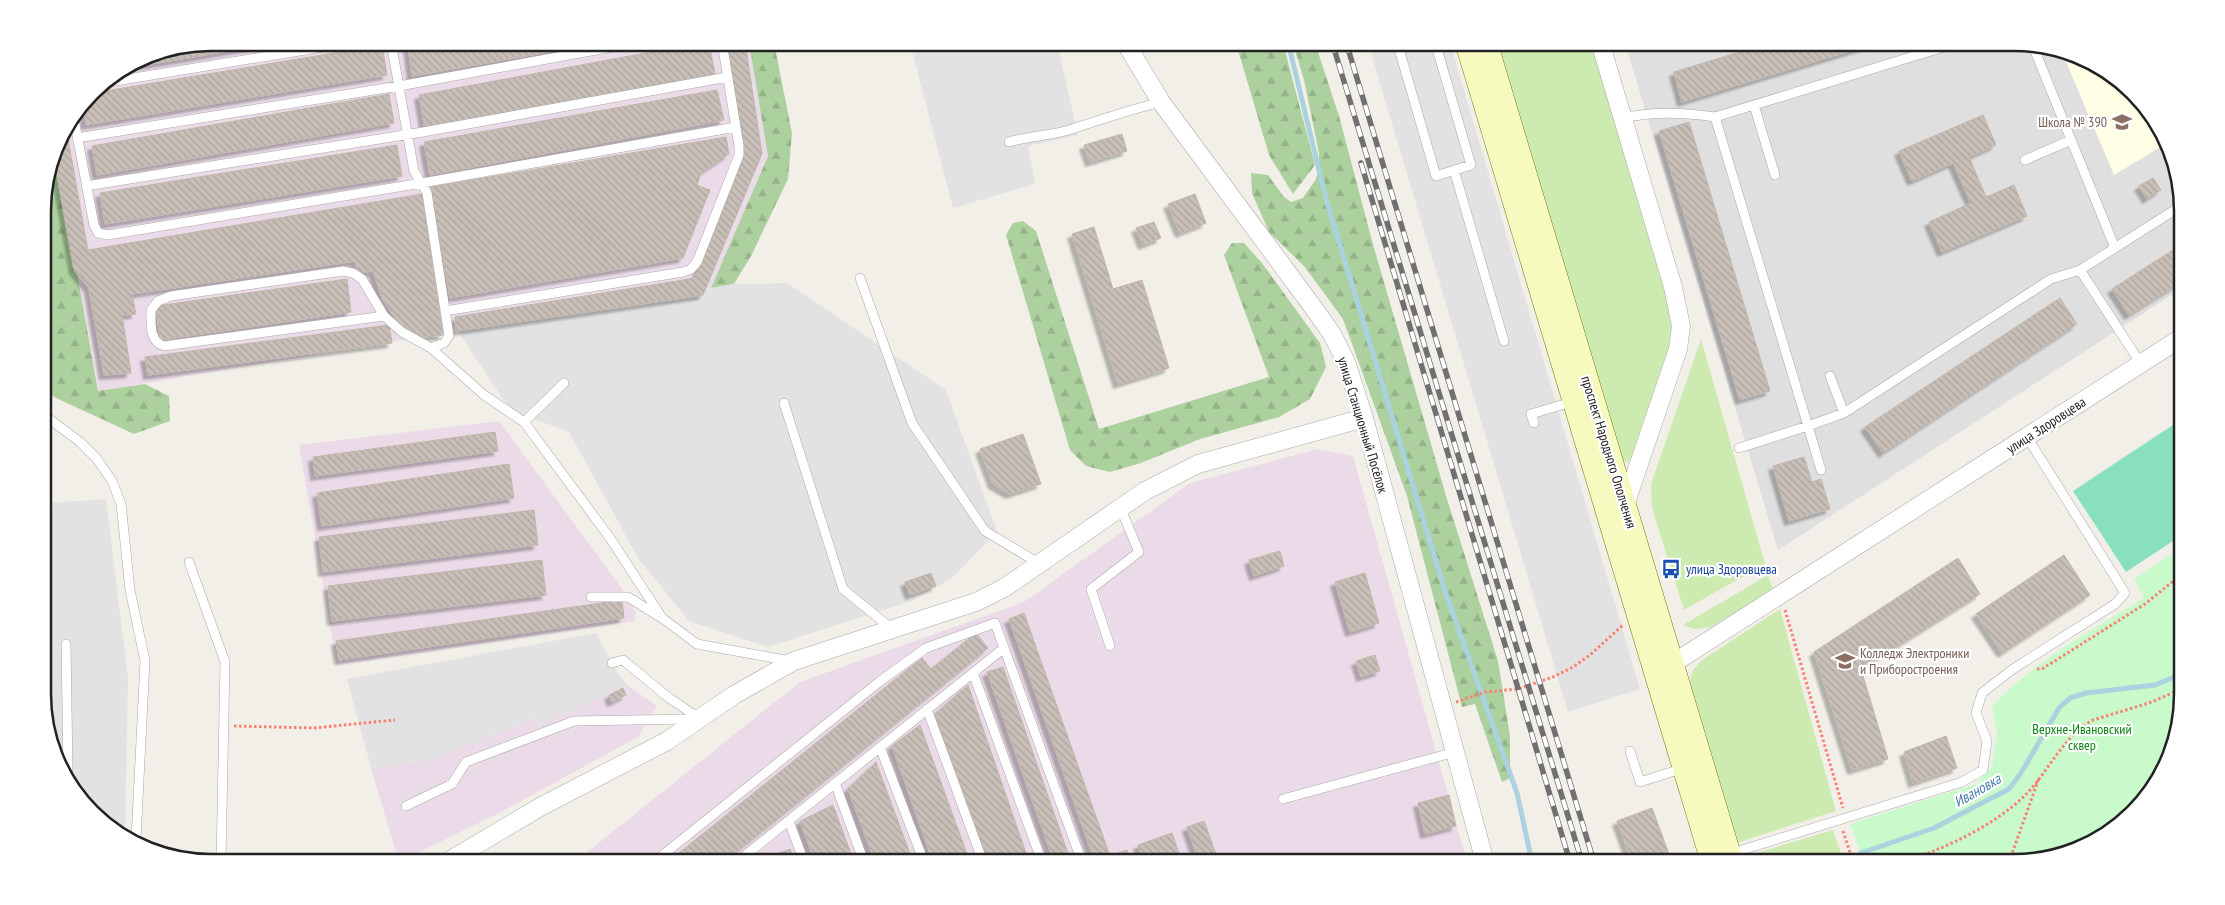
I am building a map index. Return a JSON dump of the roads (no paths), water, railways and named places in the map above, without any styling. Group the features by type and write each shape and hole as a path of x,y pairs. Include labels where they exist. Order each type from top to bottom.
{"street":[{"name":"улица Станционный Посёлок","path":"1130,51 1161,102 1332,334 1346,362 1364,418 1483,853"},
{"name":"проспект Народного Ополчения","path":"1471,51 1575,401 1664,667 1722,853"},
{"name":"проспект Народного Ополчения","path":"1488,51 1625,505 1664,667 1685,768 1721,853"},
{"path":"1603,51 1673,288 1681,326 1671,374 1625,505"},
{"name":"улица Здоровцева","path":"1664,667 2174,343"},
{"path":"460,854 540,807 667,741 734,695 794,661 976,602 1004,588 1145,491 1198,464 1364,418"}],"lane":[{"path":"120,80 299,51"},
{"path":"393,51 414,171 427,193 446,310 448,340 431,348"},
{"path":"77,138 399,86 591,51"},
{"path":"446,310 683,272 691,269 697,262 739,155 724,51"},
{"path":"1400,51 1436,176 1471,165 1438,51"},
{"path":"1622,118 1662,112 1683,112 1715,117 1931,51"},
{"path":"2036,53 2115,248"},
{"path":"86,186 407,134 728,77"},
{"path":"1008,142 1067,130 1161,102"},
{"path":"1754,105 1774,175"},
{"path":"1715,117 1821,470"},
{"path":"75,128 95,229 98,233 108,235 422,183 736,127"},
{"path":"2025,160 2071,140"},
{"path":"1454,170 1504,341"},
{"path":"1739,448 1844,413 2051,279 2080,270 2174,211"},
{"path":"2080,270 2141,364"},
{"path":"384,316 164,346 159,345 153,337 151,310 158,301 171,296 343,271 362,279 384,316 402,332 431,348 484,395 524,422 610,538 662,618"},
{"path":"860,278 912,423 985,530 1040,564"},
{"path":"1830,376 1844,413"},
{"path":"524,422 564,383"},
{"path":"1534,423 1531,414 1575,401"},
{"path":"784,403 843,589 892,629"},
{"path":"52,421 80,442 97,459 112,481 121,504 130,590 145,661 136,834"},
{"path":"1743,853 1846,816 1962,782 1983,770 1986,741 1976,713 1982,694 2013,669 2115,604 2125,593 2027,437"},
{"path":"1110,646 1090,588 1139,552 1120,507"},
{"path":"189,562 225,662 221,854"},
{"path":"591,597 628,597 662,618 697,644 794,661"},
{"path":"664,854 879,682 926,648 995,623 1079,854"},
{"path":"66,644 68,764"},
{"path":"752,854 789,820 1004,648"},
{"path":"612,663 623,660 669,698 700,718"},
{"path":"973,673 1039,854"},
{"path":"927,709 980,854"},
{"path":"406,806 452,784 466,762 574,722 700,718"},
{"path":"880,747 921,854"},
{"path":"1630,751 1640,782 1685,768"},
{"path":"1283,800 1455,752"},
{"path":"835,783 861,854"},
{"path":"789,820 801,854"}],"waterway":[{"path":"1290,51 1326,199 1445,591 1517,793 1530,853"},
{"name":"Ивановка","path":"1861,853 1934,828 2009,789 2021,773 2059,708 2070,698 2086,693 2155,685 2174,677"}],"railway":[{"path":"1335,51 1579,853"},
{"path":"1349,51 1591,853"},
{"path":"1361,163 1567,853"}],"place":[{"name":"Школа № 390","path":"2122,122"},
{"name":"улица Здоровцева","path":"1671,569"},
{"name":"Колледж Электроники и Приборостроения","path":"1845,661"}],"park label":[{"name":"Верхне-Ивановский сквер","path":"2082,738"}]}
